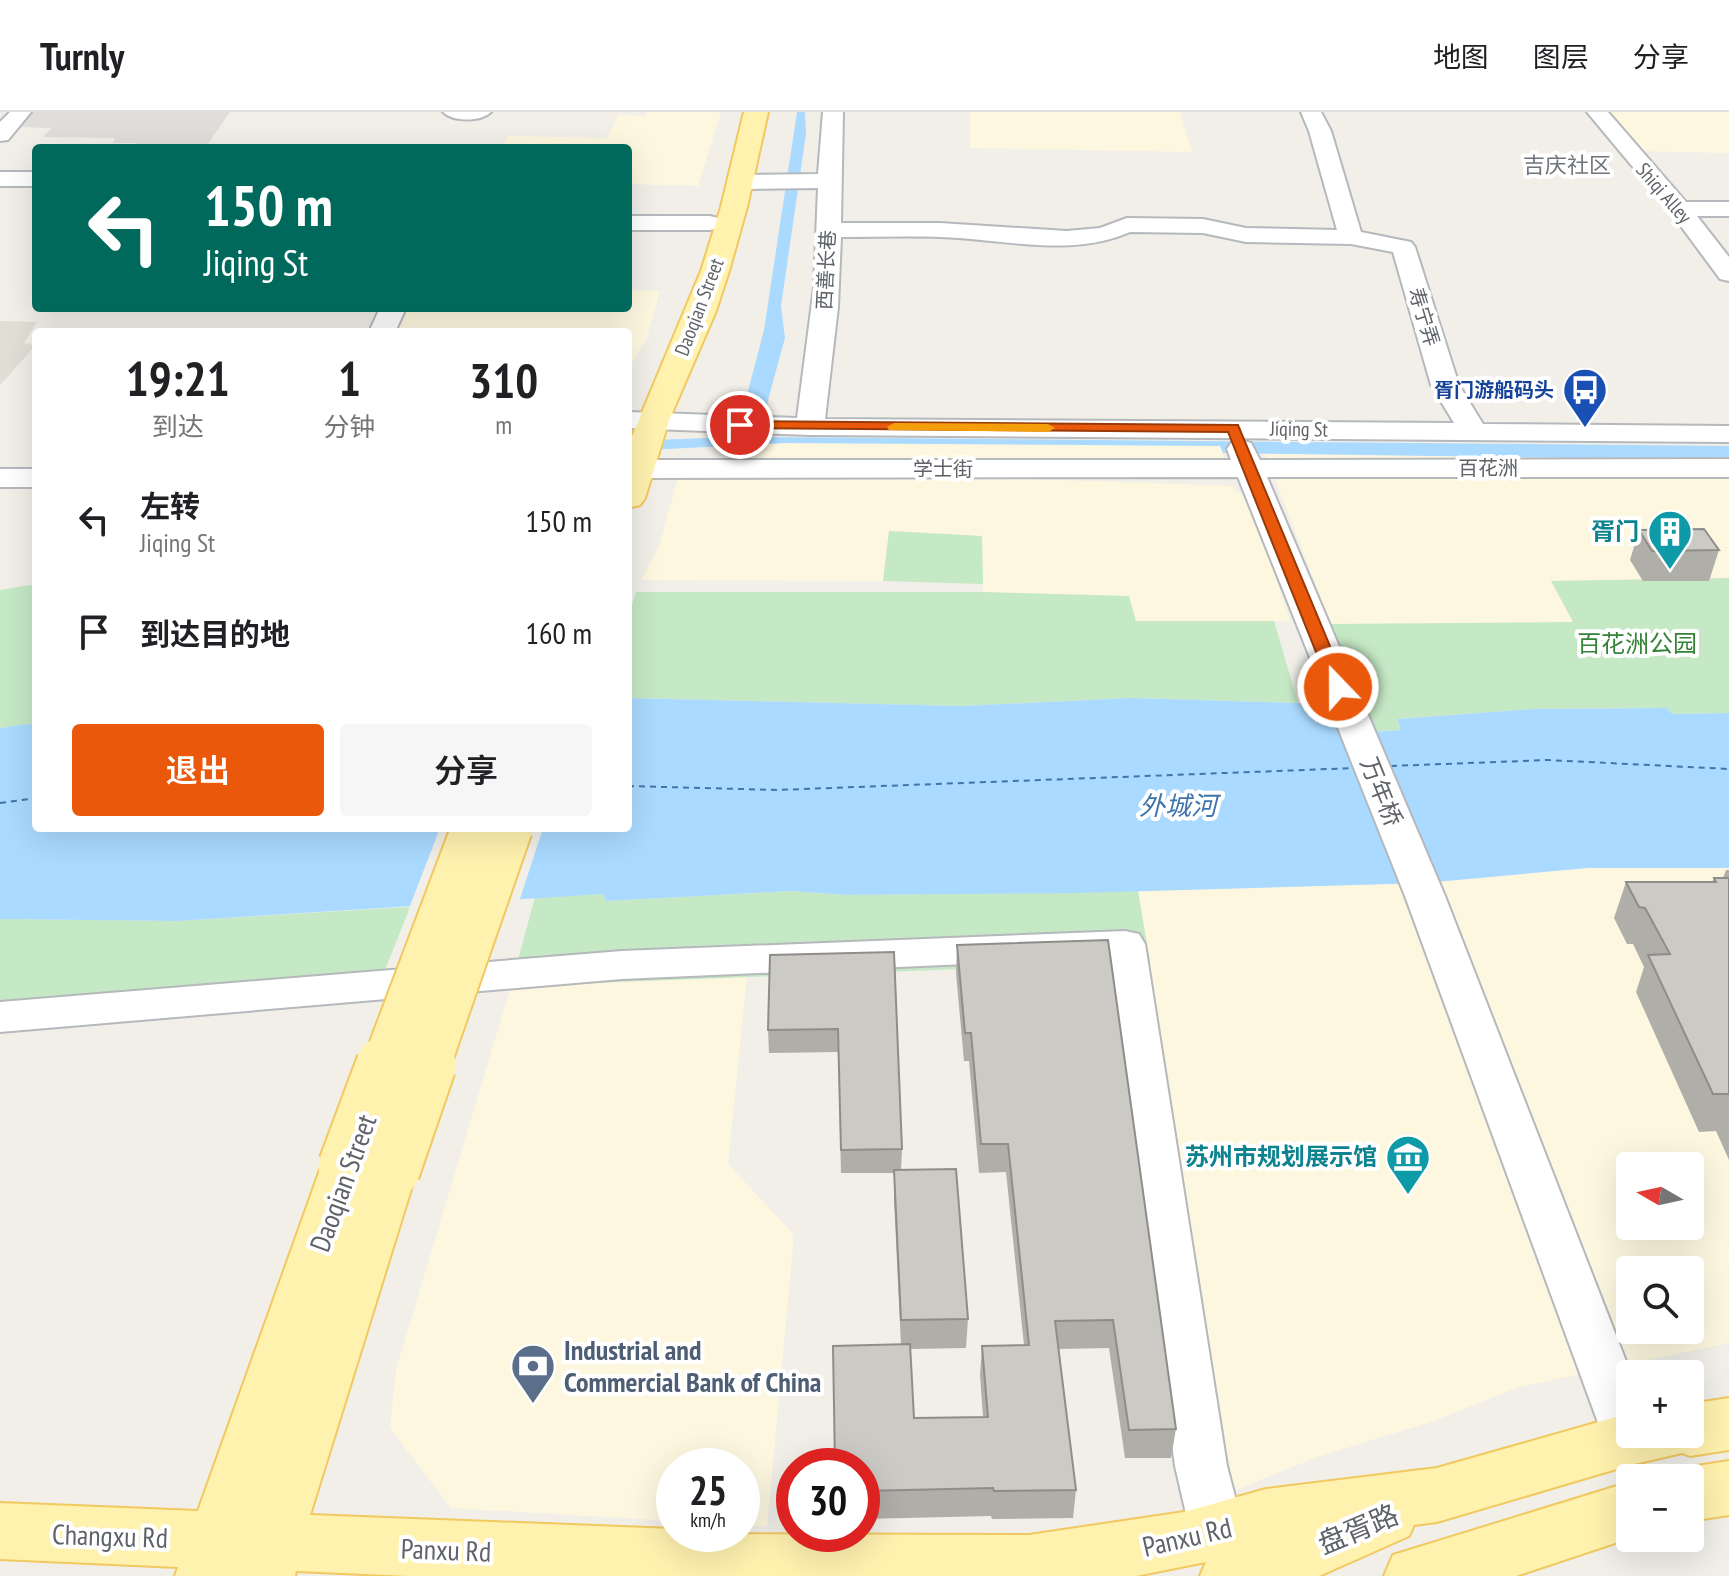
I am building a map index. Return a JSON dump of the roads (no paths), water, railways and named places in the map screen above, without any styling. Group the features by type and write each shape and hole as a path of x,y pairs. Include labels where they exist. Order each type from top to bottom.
{"main road":[{"name":"Daoqian Street","path":"637,449 710,223 740,112"},
{"name":"Daoqian Street","path":"637,449 701,311 740,182 756,112"},
{"name":"Daoqian Street","path":"240,1559 369,1168 473,832"},
{"name":"Daoqian Street","path":"369,1168 508,832"},
{"path":"1704,1428 1729,1424"},
{"name":"盘胥路","path":"1225,1554 1280,1563 1437,1495 1616,1445"},
{"path":"1704,1492 1729,1488"},
{"path":"1416,1576 1469,1571 1616,1515"},
{"name":"Changxu Rd","path":"0,1531 240,1559"},
{"name":"Panxu Rd","path":"240,1559 955,1567 1029,1564 1102,1555 1225,1554"}],"street":[{"path":"0,135 21,112"},
{"path":"453,112 481,112"},
{"name":"西善长巷","path":"810,427 828,266 831,181 827,158 833,112"},
{"path":"828,230 940,230 1067,238 1104,235 1127,225 1203,226 1246,235 1351,237 1320,131 1311,112"},
{"name":"Shiqi Alley","path":"1597,112 1680,209 1729,274"},
{"path":"0,179 32,179"},
{"path":"740,182 831,181"},
{"path":"1680,209 1729,209"},
{"path":"632,223 710,223"},
{"name":"寿宁弄","path":"1351,237 1403,247 1445,385 1473,431"},
{"name":"Jiqing St","path":"637,449 709,424 1240,447 1473,431 1729,434"},
{"name":"学士街","path":"637,449 1240,447"},
{"name":"百花洲","path":"1240,447 1729,468"},
{"name":"万年桥","path":"1240,447 1616,1361"},
{"path":"0,478 32,478"},
{"path":"0,1017 622,965 1125,944 1201,1466 1225,1554"}],"water":[{"path":"797,112 805,112 806,134 781,306 785,338 768,400 764,437 1729,446 1729,460 1223,453 1220,446 786,443 632,451 632,441 736,437 764,330"},
{"name":"外城河","path":"632,698 962,706 1131,698 1331,704 1372,732 1401,730 1397,719 1533,709 1667,708 1672,714 1729,713 1729,868 1588,868 1424,883 1078,893 846,895 790,891 606,901 603,894 177,921 0,919 0,728 32,724 32,832 632,832"}],"place":[{"name":"胥门游船码头","path":"1585,429"},
{"name":"胥门","path":"1670,571"},
{"name":"苏州市规划展示馆","path":"1408,1196"},
{"name":"Industrial and Commercial Bank of China","path":"533,1405"}],"district":[{"name":"吉庆社区","path":"1567,165"}],"park label":[{"name":"百花洲公园","path":"1637,644"}]}
